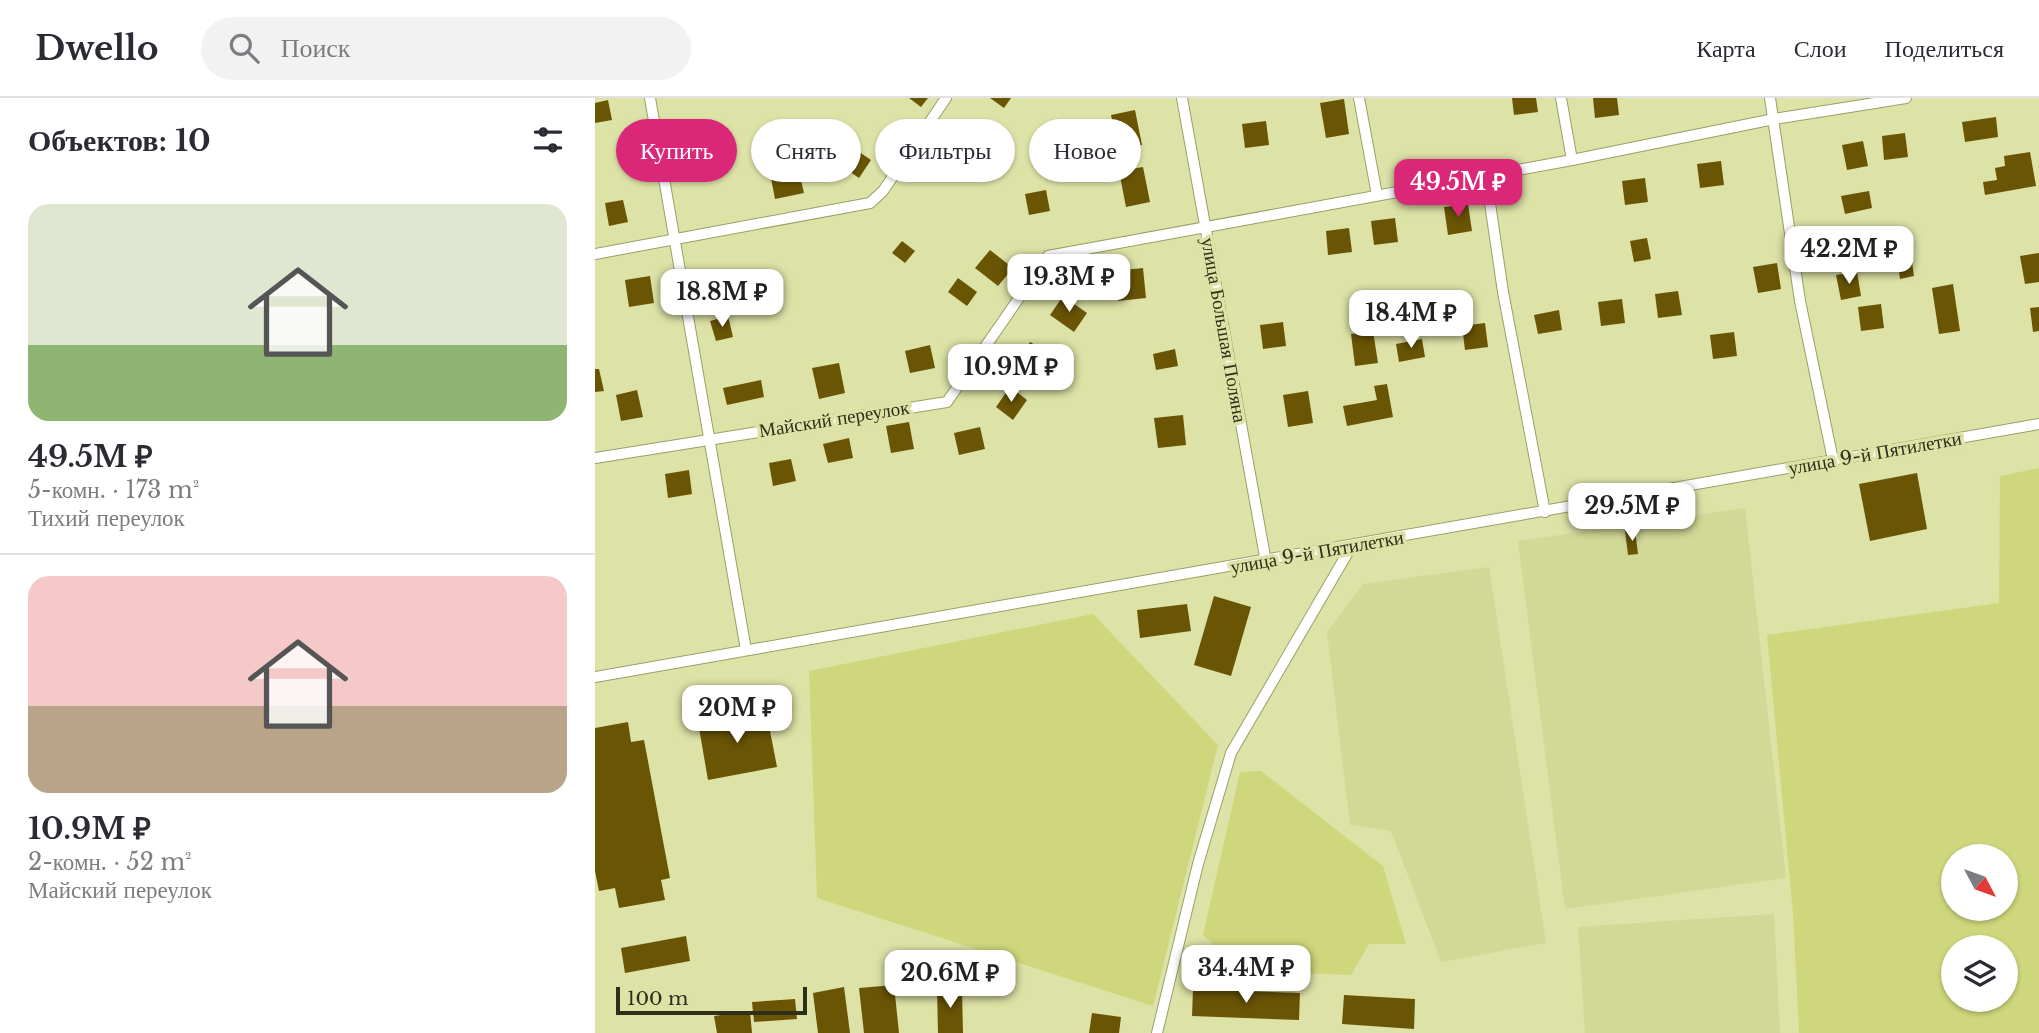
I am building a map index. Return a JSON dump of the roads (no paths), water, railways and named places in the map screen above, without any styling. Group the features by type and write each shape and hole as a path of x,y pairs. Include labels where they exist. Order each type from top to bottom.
{"street":[{"path":"650,98 746,650"},
{"path":"595,254 870,203 883,191 946,98"},
{"name":"улица Большая Поляна","path":"1182,98 1266,562"},
{"path":"1359,98 1377,195"},
{"path":"1561,98 1572,160"},
{"path":"1770,98 1800,301 1833,460"},
{"name":"Майский переулок","path":"595,458 947,401 1048,256 1572,160 1774,119 1906,98"},
{"path":"1486,176 1503,292 1545,512"},
{"name":"улица 9-й Пятилетки","path":"595,677 1266,562 2039,424"},
{"path":"1157,1033 1198,864 1231,753 1351,547"}]}
